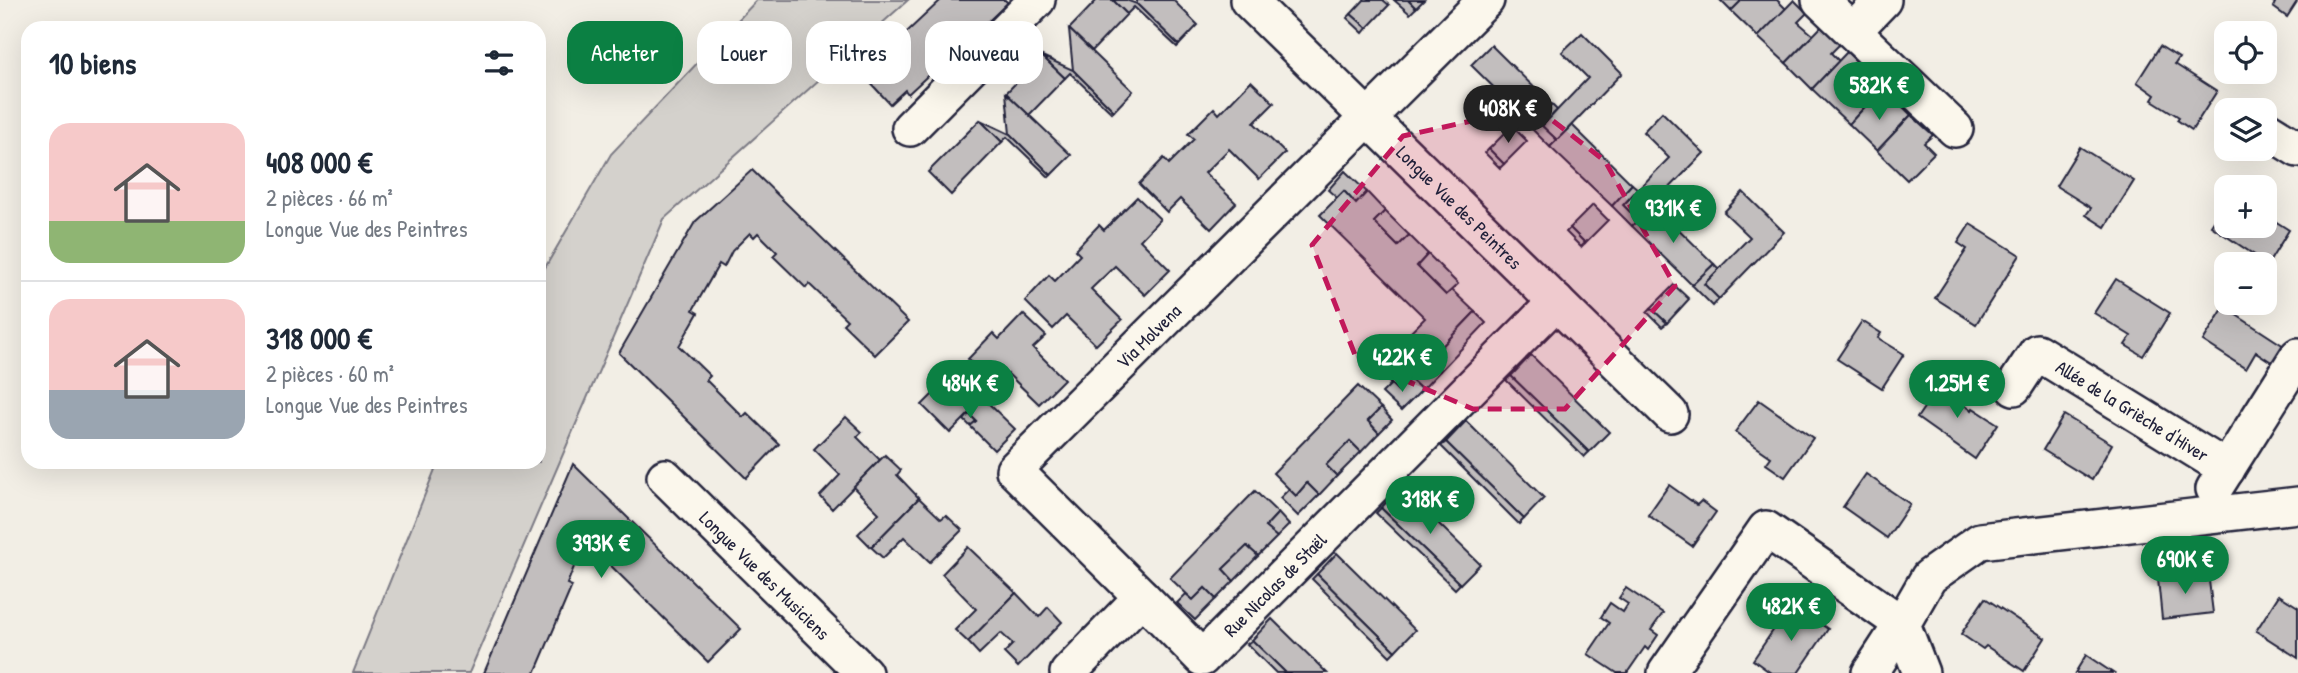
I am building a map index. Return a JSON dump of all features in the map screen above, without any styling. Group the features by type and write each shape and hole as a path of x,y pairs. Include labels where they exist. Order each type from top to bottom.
{"street":[{"path":"910,128 1037,0"},
{"name":"Longue Vue des Peintres","path":"1248,0 1670,414"},
{"name":"Via Molvena","path":"1142,597 1014,470 1486,0"},
{"path":"1820,0 1955,129"},
{"path":"1853,32 1883,0"},
{"path":"2277,136 2298,149"},
{"name":"Rue Nicolas de Staël","path":"1142,597 1202,658 1556,302"},
{"name":"Allée de la Grièche d'Hiver","path":"2014,387 2037,352 2227,468"},
{"path":"2198,515 2298,356"},
{"name":"Longue Vue des Musiciens","path":"665,477 864,673"},
{"path":"1870,673 1902,625 1929,577 1980,541 2298,505"},
{"path":"1666,673 1766,529 1902,625 1922,673"},
{"path":"1068,673 1142,597"}],"highlighted area":[{"path":"1535,107 1605,161 1675,286 1565,409 1473,409 1357,360 1312,245 1403,136"}],"shaded area":[{"path":"757,0 908,0 885,21 806,21 806,84 814,84 664,219 469,673 353,673 435,469 546,469 546,266 611,154 677,84 683,84 683,78 697,63 697,84 792,84 792,21 737,21"}],"building":[{"path":"941,0 1005,0 1008,3 989,21 925,21 925,78 908,94 905,90 890,104 872,84 911,84 911,28"},
{"path":"1097,0 1113,0 1127,14 1092,51 1069,29"},
{"path":"1113,0 1126,0 1137,4 1179,45 1177,47 1134,7 1127,14"},
{"path":"1137,0 1173,0 1198,25 1179,45 1137,4"},
{"path":"1364,0 1383,0 1389,5 1367,28 1351,14"},
{"path":"1394,0 1408,0 1416,8 1410,14"},
{"path":"1408,0 1424,0 1416,8"},
{"path":"1720,0 1742,0 1731,11"},
{"path":"1742,0 1777,0 1786,9 1758,37 1731,11"},
{"path":"1794,0 1807,13 1798,22 1813,35 1786,63 1758,37"},
{"path":"2270,0 2298,0 2287,17 2273,7 2275,3"},
{"path":"1351,14 1367,28 1363,33 1347,18"},
{"path":"1826,22 1844,40 1831,53 1839,61 1812,89 1786,63"},
{"path":"1069,29 1133,91 1114,111 1073,70"},
{"path":"1582,33 1622,73 1557,140 1542,126 1588,78 1562,52"},
{"path":"1491,45 1552,105 1532,125 1471,65"},
{"path":"2160,46 2179,58 2175,64 2217,91 2192,130 2177,120 2179,117 2152,100 2155,95 2137,82"},
{"path":"1847,52 1863,68 1855,77 1875,96 1849,124 1812,89"},
{"path":"1043,56 1073,70 1114,111 1112,113 1070,73 1065,78"},
{"path":"1043,57 1065,78 1029,115 1006,93 1015,84 1043,84"},
{"path":"1251,81 1274,103 1254,123 1285,153 1259,179 1229,149 1205,173 1236,203 1211,229 1180,199 1167,212 1139,184 1164,158 1169,164 1194,139 1188,134 1214,108 1219,114"},
{"path":"1006,93 1071,155 1051,175 1010,134"},
{"path":"1875,96 1888,108 1896,100 1911,115 1877,151 1849,124"},
{"path":"1552,105 1557,110 1542,126 1557,140 1550,147 1530,127"},
{"path":"1662,112 1704,153 1638,220 1623,205 1669,158 1643,132"},
{"path":"1911,115 1933,135 1924,143 1934,153 1907,180 1877,151"},
{"path":"980,120 1010,134 1051,175 1049,177 1007,137 1002,142"},
{"path":"980,120 1002,142 951,195 928,172"},
{"path":"1572,125 1632,184 1612,206 1550,147"},
{"path":"1512,126 1527,141 1504,164 1489,149"},
{"path":"2080,147 2134,181 2105,227 2086,215 2091,208 2056,186"},
{"path":"1489,149 1504,164 1500,168 1485,153"},
{"path":"752,170 908,322 875,355 843,324 847,320 809,284 806,288 773,256 777,252 758,233 754,237 750,233 732,251 724,267 719,264 693,310 698,313 679,346 710,376 706,380 743,417 747,413 779,444 746,478 619,353 695,222"},
{"path":"1345,171 1367,192 1356,204 1344,191 1337,198 1328,190"},
{"path":"1632,184 1638,189 1623,205 1638,220 1632,226 1612,206"},
{"path":"1344,191 1356,204 1367,192 1385,211 1374,222 1398,246 1409,235 1428,254 1417,266 1446,295 1452,290 1475,312 1429,360 1440,371 1422,390 1410,379 1398,391 1375,368 1425,318 1320,215"},
{"path":"1743,192 1784,232 1719,299 1704,284 1750,237 1724,212"},
{"path":"1137,197 1160,219 1140,240 1170,270 1145,295 1115,266 1091,289 1122,320 1096,345 1066,316 1053,329 1025,301 1049,275 1055,281 1080,255 1075,250 1099,225 1104,230"},
{"path":"1653,204 1714,264 1692,285 1632,226"},
{"path":"1593,205 1608,220 1585,243 1570,228"},
{"path":"1385,211 1409,235 1398,246 1374,222"},
{"path":"2277,222 2289,230 2275,252 2250,252 2229,238 2277,238"},
{"path":"1970,224 2020,255 1976,324 1935,298 1967,249 1958,243"},
{"path":"1570,228 1585,243 1581,247 1566,232"},
{"path":"1428,254 1458,284 1446,295 1417,266"},
{"path":"1714,264 1719,269 1704,284 1719,299 1713,306 1692,285"},
{"path":"2116,279 2170,313 2143,356 2125,345 2131,336 2094,313"},
{"path":"1674,285 1689,299 1667,323 1651,308"},
{"path":"1651,308 1667,323 1662,327 1647,312"},
{"path":"1475,312 1486,323 1440,371 1429,360"},
{"path":"1023,314 1046,336 1033,348 1064,379 1039,404 1008,374 984,399 1015,429 994,450 970,426 976,421 969,414 950,433 922,405 944,383 949,389 973,364 968,359 993,333 999,339"},
{"path":"2219,315 2236,315 2287,348 2276,365 2256,352 2246,369 2203,341"},
{"path":"1862,321 1881,333 1878,338 1904,354 1882,388 1837,359"},
{"path":"1531,355 1609,432 1589,452 1511,376"},
{"path":"1511,376 1589,452 1584,457 1506,380"},
{"path":"1944,378 1964,393 1959,402 1998,424 1975,459 1917,418"},
{"path":"1410,379 1422,390 1401,411 1382,393 1391,384 1398,391"},
{"path":"1358,386 1381,408 1368,421 1379,433 1361,452 1350,441 1326,465 1337,476 1319,495 1307,483 1296,496 1273,473"},
{"path":"1759,400 1813,438 1785,477 1766,464 1771,457 1735,432"},
{"path":"1381,408 1392,420 1379,433 1368,421"},
{"path":"969,414 976,421 970,426 964,420"},
{"path":"2064,415 2112,444 2092,480 2043,450"},
{"path":"846,417 862,432 857,437 880,460 832,509 820,496 840,475 814,449"},
{"path":"1466,421 1544,498 1524,519 1446,442"},
{"path":"1350,441 1361,452 1337,476 1326,465"},
{"path":"1446,442 1524,519 1519,524 1441,446"},
{"path":"885,455 901,470 897,475 919,498 871,547 858,534 879,513 853,487"},
{"path":"573,464 741,629 708,662 585,540 567,584 572,586 535,673 484,673"},
{"path":"1866,474 1910,504 1887,538 1843,507"},
{"path":"1307,483 1319,495 1298,516 1280,498 1289,489 1296,496"},
{"path":"1669,485 1697,505 1701,501 1716,512 1692,546 1648,515"},
{"path":"1401,487 1480,564 1460,584 1381,508"},
{"path":"1255,491 1278,513 1265,527 1277,537 1258,556 1247,546 1223,569 1234,581 1216,599 1205,588 1193,600 1170,578"},
{"path":"919,498 941,519 946,515 962,530 930,562 904,537 883,558 871,547"},
{"path":"1381,508 1460,584 1455,589 1376,513"},
{"path":"1278,513 1289,525 1277,537 1265,527"},
{"path":"1247,546 1258,556 1234,581 1223,569"},
{"path":"968,547 1016,593 968,642 955,630 976,609 942,574"},
{"path":"1337,553 1415,630 1395,651 1317,574"},
{"path":"2208,573 2213,613 2162,619 2158,579"},
{"path":"1317,574 1395,651 1390,656 1312,579"},
{"path":"1205,588 1216,599 1195,620 1177,603 1186,594 1193,600"},
{"path":"1626,588 1663,613 1651,630 1658,635 1648,650 1645,647 1627,673 1617,673 1588,654 1609,623 1601,617 1610,603 1623,612 1628,604 1619,598"},
{"path":"1016,593 1039,617 1048,607 1062,622 1018,667 1004,653 1013,644 1001,633 979,654 968,642"},
{"path":"2279,595 2298,607 2298,658 2256,631"},
{"path":"1985,598 2045,638 2024,671 1986,646 1983,649 1961,634"},
{"path":"1791,604 1828,629 1798,673 1771,673 1753,660"},
{"path":"1272,619 1327,673 1286,673 1252,640"},
{"path":"1252,640 1286,673 1276,673 1247,644"},
{"path":"2086,655 2113,673 2075,673"}]}
